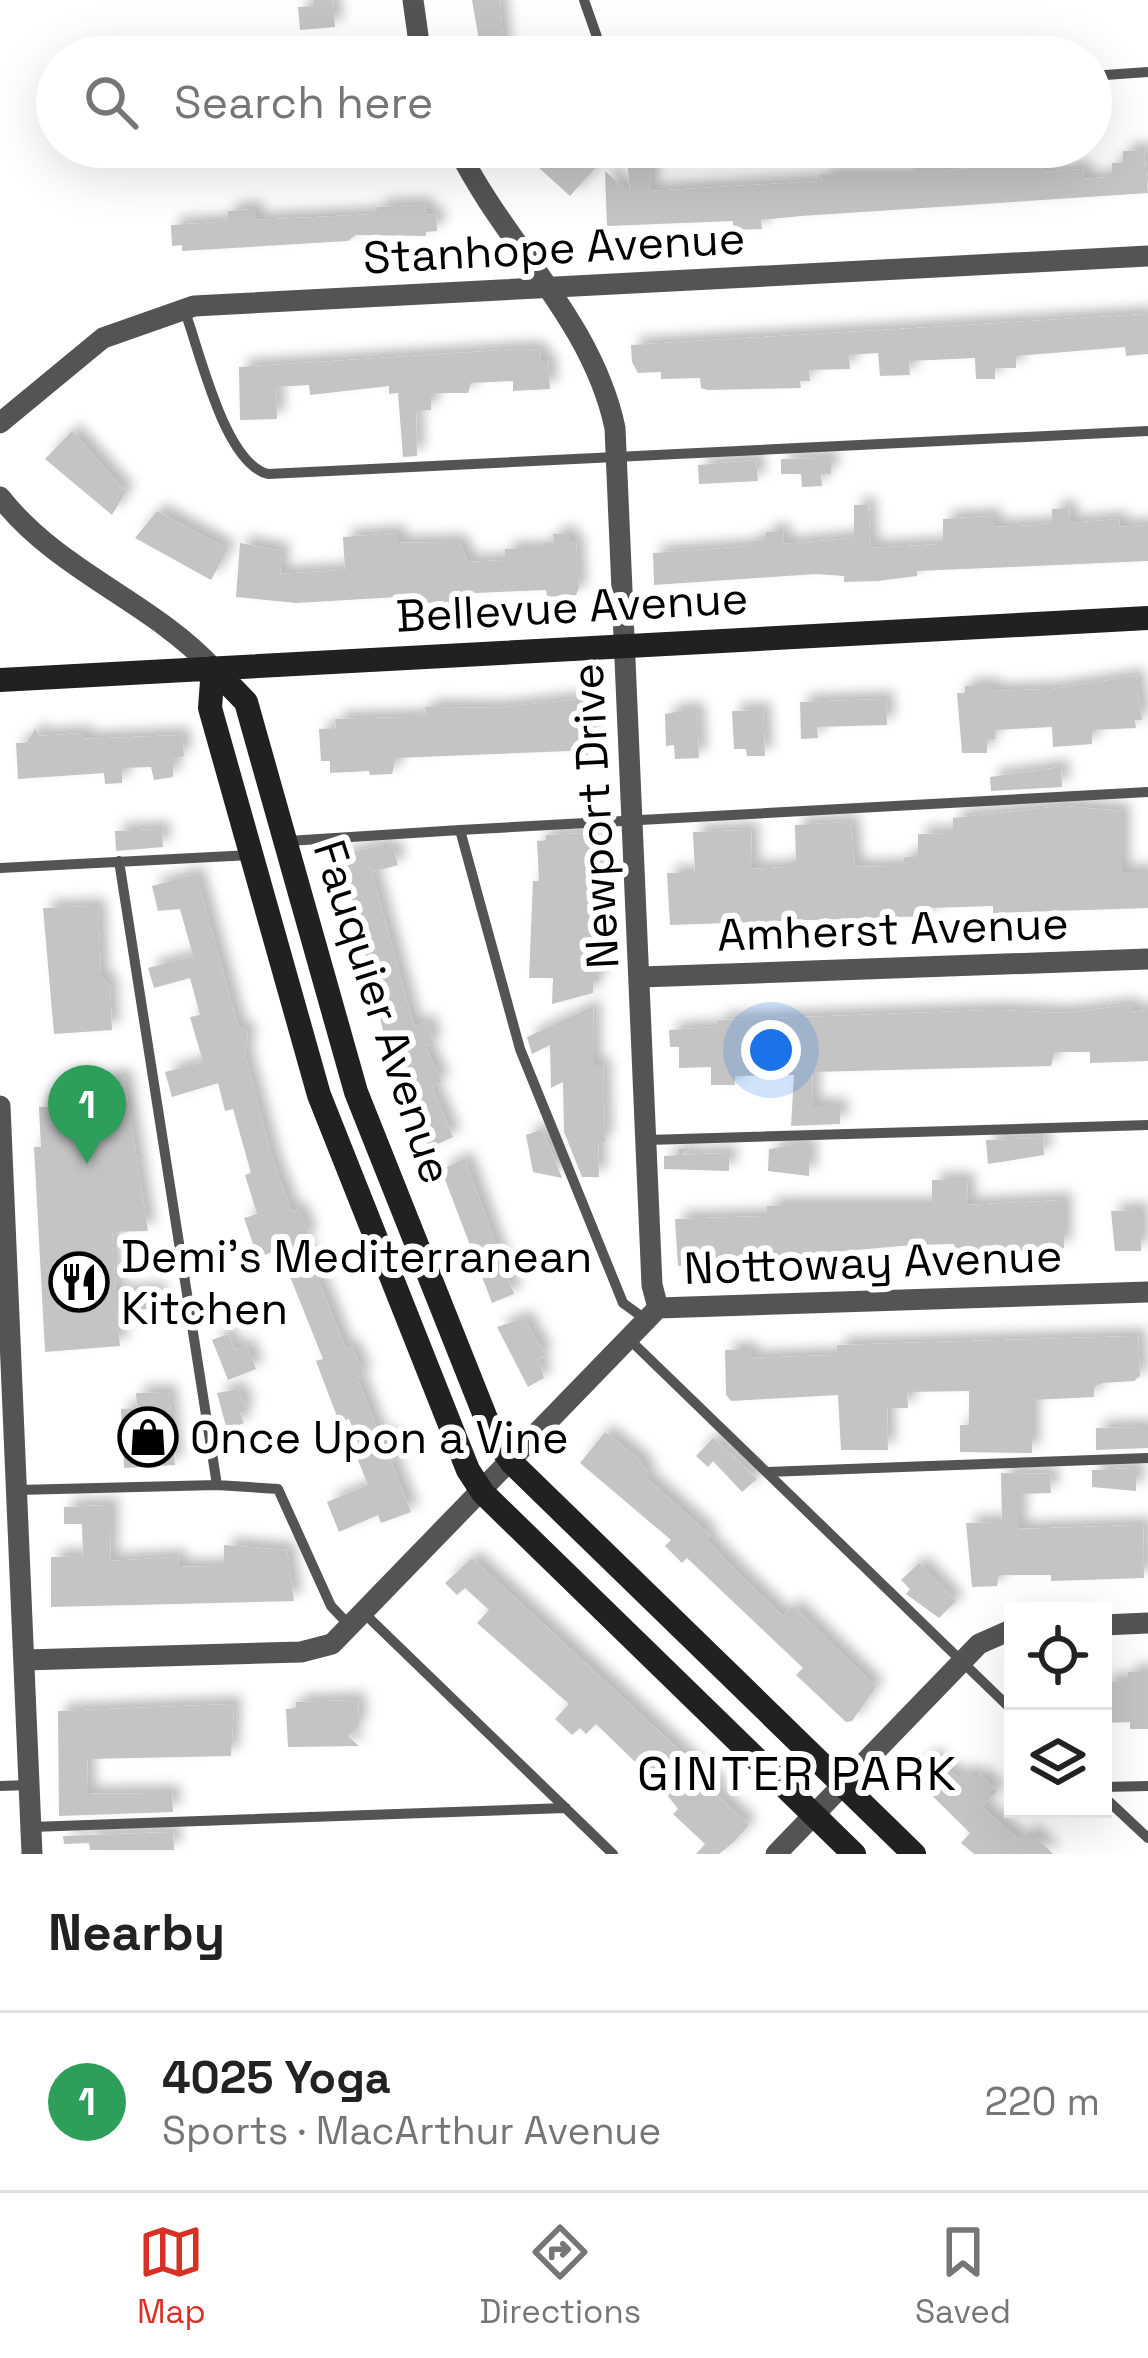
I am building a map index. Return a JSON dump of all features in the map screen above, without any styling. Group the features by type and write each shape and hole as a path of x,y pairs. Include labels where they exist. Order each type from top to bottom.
{"street":[{"path":"413,0 418,36"},
{"name":"Newport Drive","path":"469,168 504,231 551,287 605,391 618,460 653,1315"},
{"name":"Stanhope Avenue","path":"0,423 103,338 184,309 1148,256"},
{"name":"Fauquier Avenue","path":"0,496 51,551 167,623 246,702 356,1092 485,1418 512,1463 914,1854"},
{"name":"Bellevue Avenue","path":"0,680 1148,618"},
{"name":"Fauquier Avenue","path":"213,668 210,708 319,1095 459,1451 483,1492 854,1854"},
{"name":"Amherst Avenue","path":"641,977 1148,959"},
{"path":"0,1106 7,1410 18,1490 11,1603 25,1660 32,1854"},
{"name":"Nottoway Avenue","path":"25,1660 301,1652 332,1644 359,1622 653,1315 1148,1292"},
{"path":"1112,1625 1148,1623"},
{"path":"776,1854 962,1663 992,1635 1004,1631"}],"lane":[{"path":"584,0 597,36"},
{"path":"1112,75 1148,72"},
{"path":"184,309 233,445 252,470 290,476 1148,431"},
{"path":"285,842 1148,792"},
{"path":"460,830 520,1049 623,1303 653,1315"},
{"path":"0,868 251,855"},
{"path":"119,861 217,1485"},
{"path":"645,1140 1148,1125"},
{"path":"631,1341 1012,1710"},
{"path":"767,1472 1148,1458"},
{"path":"18,1490 217,1485 270,1486 284,1494 331,1606 359,1622 613,1854"},
{"path":"0,1786 30,1785"},
{"path":"1112,1790 1148,1786"},
{"path":"1112,1800 1148,1838"},
{"path":"32,1827 566,1808"}],"building":[{"path":"314,0 333,0 335,27 300,30 298,7 314,6"},
{"path":"472,0 500,0 503,36 478,36"},
{"path":"1144,150 1148,193 801,216 761,220 762,229 733,230 733,221 607,226 605,171 630,194 628,168 650,168 651,191 822,181 821,175 913,175 913,168 1083,169 1084,179 1111,177 1112,163 1123,163 1123,151"},
{"path":"539,168 595,168 570,196"},
{"path":"425,205 426,215 436,214 437,231 426,232 426,236 356,235 348,241 182,251 182,245 172,246 171,225 220,222 228,220 228,211 256,209 256,220 377,214 377,207"},
{"path":"1148,314 1148,354 1126,356 1125,347 1016,356 1016,368 995,368 995,379 976,379 975,358 909,361 910,375 880,376 878,353 849,355 850,369 809,370 810,381 800,381 801,388 708,390 701,388 700,378 661,379 661,372 638,373 632,362 631,345"},
{"path":"540,350 541,361 548,361 550,389 513,391 513,381 471,383 468,393 431,393 431,410 416,411 417,456 403,457 398,393 389,394 389,386 310,395 309,385 276,387 277,419 240,420 239,367"},
{"path":"72,431 126,492 112,515 45,459"},
{"path":"831,458 831,474 821,474 822,486 802,487 801,474 781,474 781,459"},
{"path":"756,460 758,481 699,484 698,465"},
{"path":"854,505 868,505 871,548 943,544 943,519 994,516 994,527 1042,525 1052,522 1052,509 1069,508 1070,523 1119,519 1120,527 1148,525 1148,561 917,571 917,576 878,581 844,582 844,576 816,574 654,585 653,553 752,546 751,541 766,540 766,532 783,531 784,544 854,538"},
{"path":"157,511 228,549 211,580 135,538"},
{"path":"398,533 398,543 459,542 468,562 505,560 505,549 544,549 544,543 554,543 553,534 570,534 570,543 576,542 579,588 576,595 547,597 546,590 452,594 452,602 398,604 398,597 296,603 236,597 240,543 282,551 280,574 345,570 343,537"},
{"path":"1136,676 1142,720 1135,720 1136,728 1092,730 1092,744 1053,747 1052,727 995,730 995,739 987,739 987,753 962,753 957,693 965,693 965,686 993,686 993,691 1053,689"},
{"path":"589,698 588,756 570,756 570,751 396,758 392,774 370,775 369,771 330,773 330,761 321,761 319,729 336,728 335,719 416,717 426,713 425,707 495,708"},
{"path":"886,699 887,725 817,727 818,738 801,739 800,702"},
{"path":"690,709 697,713 699,758 675,759 674,745 666,746 665,714"},
{"path":"763,710 765,756 747,756 746,749 734,749 732,711"},
{"path":"35,729 40,736 84,733 84,739 182,735 184,756 173,760 173,777 154,780 151,767 122,768 122,783 105,784 104,773 18,779 16,743 26,743"},
{"path":"1061,767 1062,787 991,791 990,777"},
{"path":"1063,806 1122,811 1122,872 1148,872 1148,908 993,913 993,906 930,908 930,916 670,925 667,873 695,873 693,832 751,830 752,869 789,867 789,862 796,861 795,825 851,822 855,867 904,866 904,857 918,856 918,834 953,833 953,818"},
{"path":"162,829 163,847 116,851 115,831"},
{"path":"588,833 588,845 596,845 599,981 593,981 593,993 552,1004 553,978 529,978 533,881 539,881 537,841 546,840 546,835"},
{"path":"382,845 383,850 393,847 398,865 372,872 414,1026 428,1022 434,1044 425,1046 442,1082 432,1087 453,1137 429,1148 394,1076 341,855"},
{"path":"196,874 238,1026 248,1033 245,1055 273,1161 292,1212 298,1209 310,1236 302,1239 346,1350 352,1347 364,1375 357,1377 380,1437 389,1434 399,1458 391,1461 411,1512 381,1523 378,1515 339,1532 327,1502 368,1485 355,1453 361,1450 349,1419 339,1422 316,1361 323,1359 289,1274 282,1277 272,1252 258,1258 244,1218 257,1214 233,1109 225,1111 218,1083 172,1097 165,1072 203,1062 190,1017 200,1015 190,978 154,988 148,968 193,956 180,909 158,911 152,886"},
{"path":"98,906 101,976 110,986 112,1030 54,1034 43,908"},
{"path":"1131,1005 1132,1012 1148,1010 1148,1061 1090,1063 1090,1052 1055,1052 1051,1066 812,1072 813,1106 840,1106 840,1124 791,1126 794,1075 735,1076 735,1085 711,1085 711,1067 679,1068 679,1047 670,1047 669,1030 718,1027 718,1020 995,1010 1064,1013"},
{"path":"593,1006 594,1065 603,1065 605,1142 598,1142 599,1177 582,1177 564,1132 563,1082 551,1088 550,1045 532,1054 527,1037"},
{"path":"124,1077 148,1231 112,1232 116,1292 158,1290 159,1309 117,1310 120,1346 45,1352 34,1147 41,1147 39,1107 104,1104 102,1078"},
{"path":"543,1131 562,1178 533,1172 526,1135"},
{"path":"1043,1138 1044,1155 988,1164 986,1140"},
{"path":"809,1145 809,1176 768,1171 769,1149"},
{"path":"679,1149 690,1149 682,1155 729,1153 729,1171 664,1169 664,1156 679,1155"},
{"path":"465,1159 514,1294 492,1303 441,1169"},
{"path":"932,1180 967,1180 968,1205 1064,1200 1064,1248 957,1255 954,1244 912,1245 678,1266 675,1219 767,1216 767,1206 784,1205 932,1205"},
{"path":"1141,1210 1141,1251 1115,1251 1111,1211"},
{"path":"524,1318 545,1355 538,1359 544,1378 528,1387 497,1327"},
{"path":"228,1334 235,1350 246,1345 256,1369 228,1380 212,1340"},
{"path":"1138,1336 1140,1376 1134,1381 1103,1383 1094,1387 1094,1397 1032,1400 1032,1453 960,1452 960,1425 969,1425 969,1391 907,1392 908,1408 887,1408 888,1450 841,1450 838,1395 731,1401 726,1395 725,1350 750,1350 751,1358 837,1355 837,1345"},
{"path":"238,1389 247,1410 240,1413 244,1423 227,1430 217,1393"},
{"name":"Once Upon a Vine","path":"169,1392 175,1465 124,1468 121,1409 137,1408 136,1393"},
{"path":"1148,1427 1148,1448 1096,1450 1096,1428"},
{"path":"605,1432 640,1460 648,1473 645,1477 710,1535 706,1539 783,1616 793,1606 876,1687 852,1721 846,1722 796,1675 803,1668 687,1558 682,1563 665,1546 671,1540 580,1463"},
{"path":"713,1438 757,1479 742,1492 713,1461 708,1467 696,1456"},
{"path":"1136,1468 1136,1491 1092,1487 1092,1470"},
{"path":"1001,1473 1050,1474 1051,1493 1019,1494 1019,1529 1143,1525 1144,1578 1051,1581 1051,1575 999,1575 997,1586 972,1587 966,1523 1002,1522"},
{"path":"111,1505 110,1561 178,1557 179,1567 224,1566 224,1545 287,1550 294,1601 51,1607 51,1557 83,1556 82,1524 64,1524 64,1507"},
{"path":"472,1558 720,1788 715,1793 749,1825 734,1842 719,1854 696,1854 705,1844 673,1814 678,1809 661,1787 596,1724 586,1734 580,1728 572,1735 555,1719 569,1704 477,1623 489,1610 465,1588 457,1595 445,1583"},
{"path":"919,1563 956,1601 939,1618 906,1594 910,1589 901,1580"},
{"path":"1128,1672 1148,1672 1148,1729 1130,1729 1130,1722 1112,1723 1112,1682 1128,1681"},
{"path":"358,1700 359,1726 348,1736 359,1746 288,1747 286,1709 296,1708 296,1702"},
{"path":"234,1704 231,1756 87,1759 88,1794 172,1793 173,1812 59,1816 58,1711"},
{"path":"930,1756 959,1778 966,1771 975,1779 980,1774 997,1791 982,1807 1020,1841 1030,1831 1053,1854 974,1854 961,1843 970,1833 911,1775"},
{"path":"173,1832 174,1850 90,1850 89,1843 64,1844 63,1836"}],"place":[{"name":"4025 Yoga","path":"87,1164"},
{"name":"Demi's Mediterranean Kitchen","path":"79,1282"},
{"name":"Once Upon a Vine","path":"148,1437"}],"district":[{"name":"GINTER PARK","path":"798,1773"}]}
